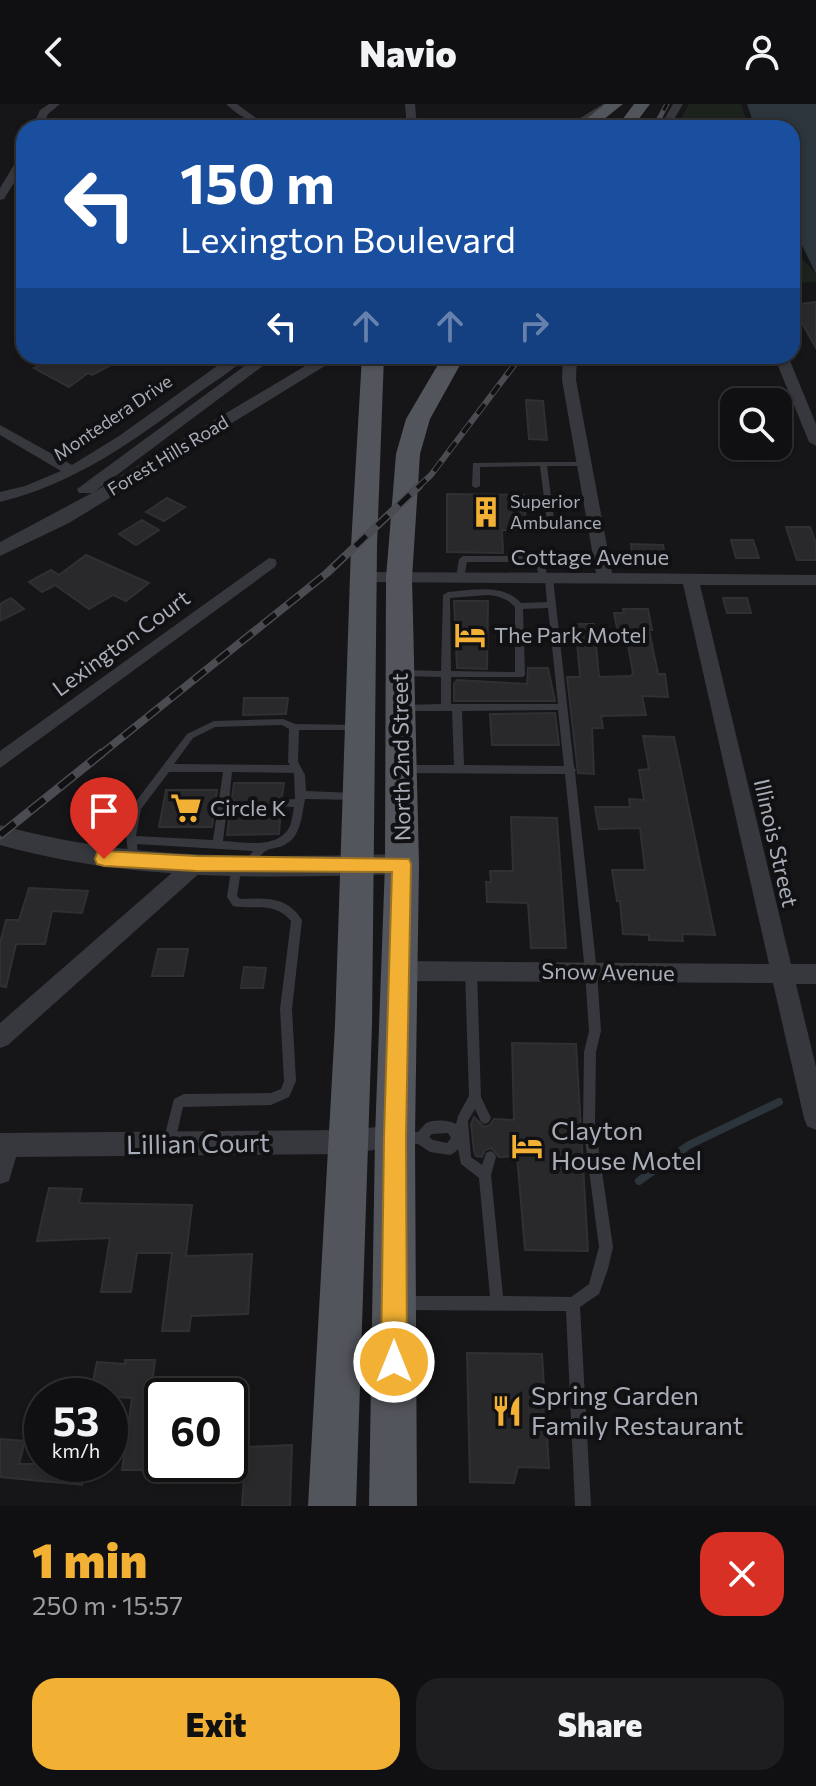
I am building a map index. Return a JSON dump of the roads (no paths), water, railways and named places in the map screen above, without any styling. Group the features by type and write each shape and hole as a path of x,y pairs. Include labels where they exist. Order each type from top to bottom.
{"main road":[{"path":"593,120 613,104"},
{"path":"628,120 641,104"},
{"name":"North 2nd Street","path":"332,1506 349,1142 367,448 372,364"},
{"name":"North 2nd Street","path":"393,1506 394,1304 408,1137 400,971 399,578 408,454 418,419 449,364"}],"street":[{"path":"40,120 44,112 55,104"},
{"path":"231,104 252,120"},
{"path":"584,120 613,104"},
{"path":"0,197 16,170"},
{"name":"Montedera Drive","path":"0,497 24,493 74,472 229,364"},
{"name":"Forest Hills Road","path":"0,541 82,492 257,364"},
{"name":"Forest Hills Road","path":"0,550 75,512 320,364"},
{"path":"570,364 569,380 605,579"},
{"path":"784,364 816,442"},
{"path":"0,429 74,472"},
{"name":"Lexington Court","path":"0,761 269,563"},
{"name":"Cottage Avenue","path":"364,577 456,583 493,578 816,580"},
{"name":"Illinois Street","path":"690,579 816,1118"},
{"path":"0,835 27,844 104,859 132,850 196,864 249,858 358,865 402,864"},
{"path":"0,1038 196,864"},
{"name":"Snow Avenue","path":"400,971 816,974"},
{"name":"Lillian Court","path":"3,1146 349,1142 408,1137"},
{"path":"0,1172 3,1146"}],"lane":[{"path":"543,464 551,529 595,529"},
{"path":"476,486 476,465 584,464"},
{"path":"491,558 493,578"},
{"path":"394,1304 573,1304 594,1289 606,1247 589,1124 590,1052 595,1031 591,972 552,605 540,559 463,559 456,583 446,597 445,674 459,769"},
{"path":"400,673 520,675 519,606 515,598 456,583"},
{"path":"519,606 552,605"},
{"path":"400,709 564,707"},
{"path":"249,858 217,845 132,850 136,808 190,736 214,724 283,722 294,727 361,727"},
{"path":"168,1144 178,1103 184,1100 271,1099 285,1093 290,1081 286,1009 297,920 291,910 278,904 237,903 232,897 249,858 284,841 295,827 300,775 293,762 294,727"},
{"path":"166,768 297,769"},
{"path":"217,845 226,804 228,769"},
{"path":"401,769 571,770"},
{"path":"282,803 300,799 360,797"},
{"path":"471,971 475,1097 485,1118"},
{"path":"475,1097 462,1120 462,1138 465,1160 485,1175"},
{"path":"408,1137 429,1128 451,1127 462,1138"},
{"path":"408,1137 430,1146 450,1149 462,1138"},
{"path":"490,1157 485,1175 497,1303"},
{"path":"573,1304 583,1506"}],"waterway":[{"path":"639,1181 689,1145 779,1102"}],"railway":[{"path":"658,120 667,104"},
{"path":"417,488 431,475 515,364"},
{"path":"100,755 327,573 419,486"},
{"path":"0,835 102,753"}],"place":[{"name":"Superior Ambulance","path":"486,512"},
{"name":"The Park Motel","path":"470,635"},
{"name":"Circle K","path":"186,808"},
{"name":"Clayton House Motel","path":"527,1146"},
{"name":"Spring Garden Family Restaurant","path":"507,1411"}]}
